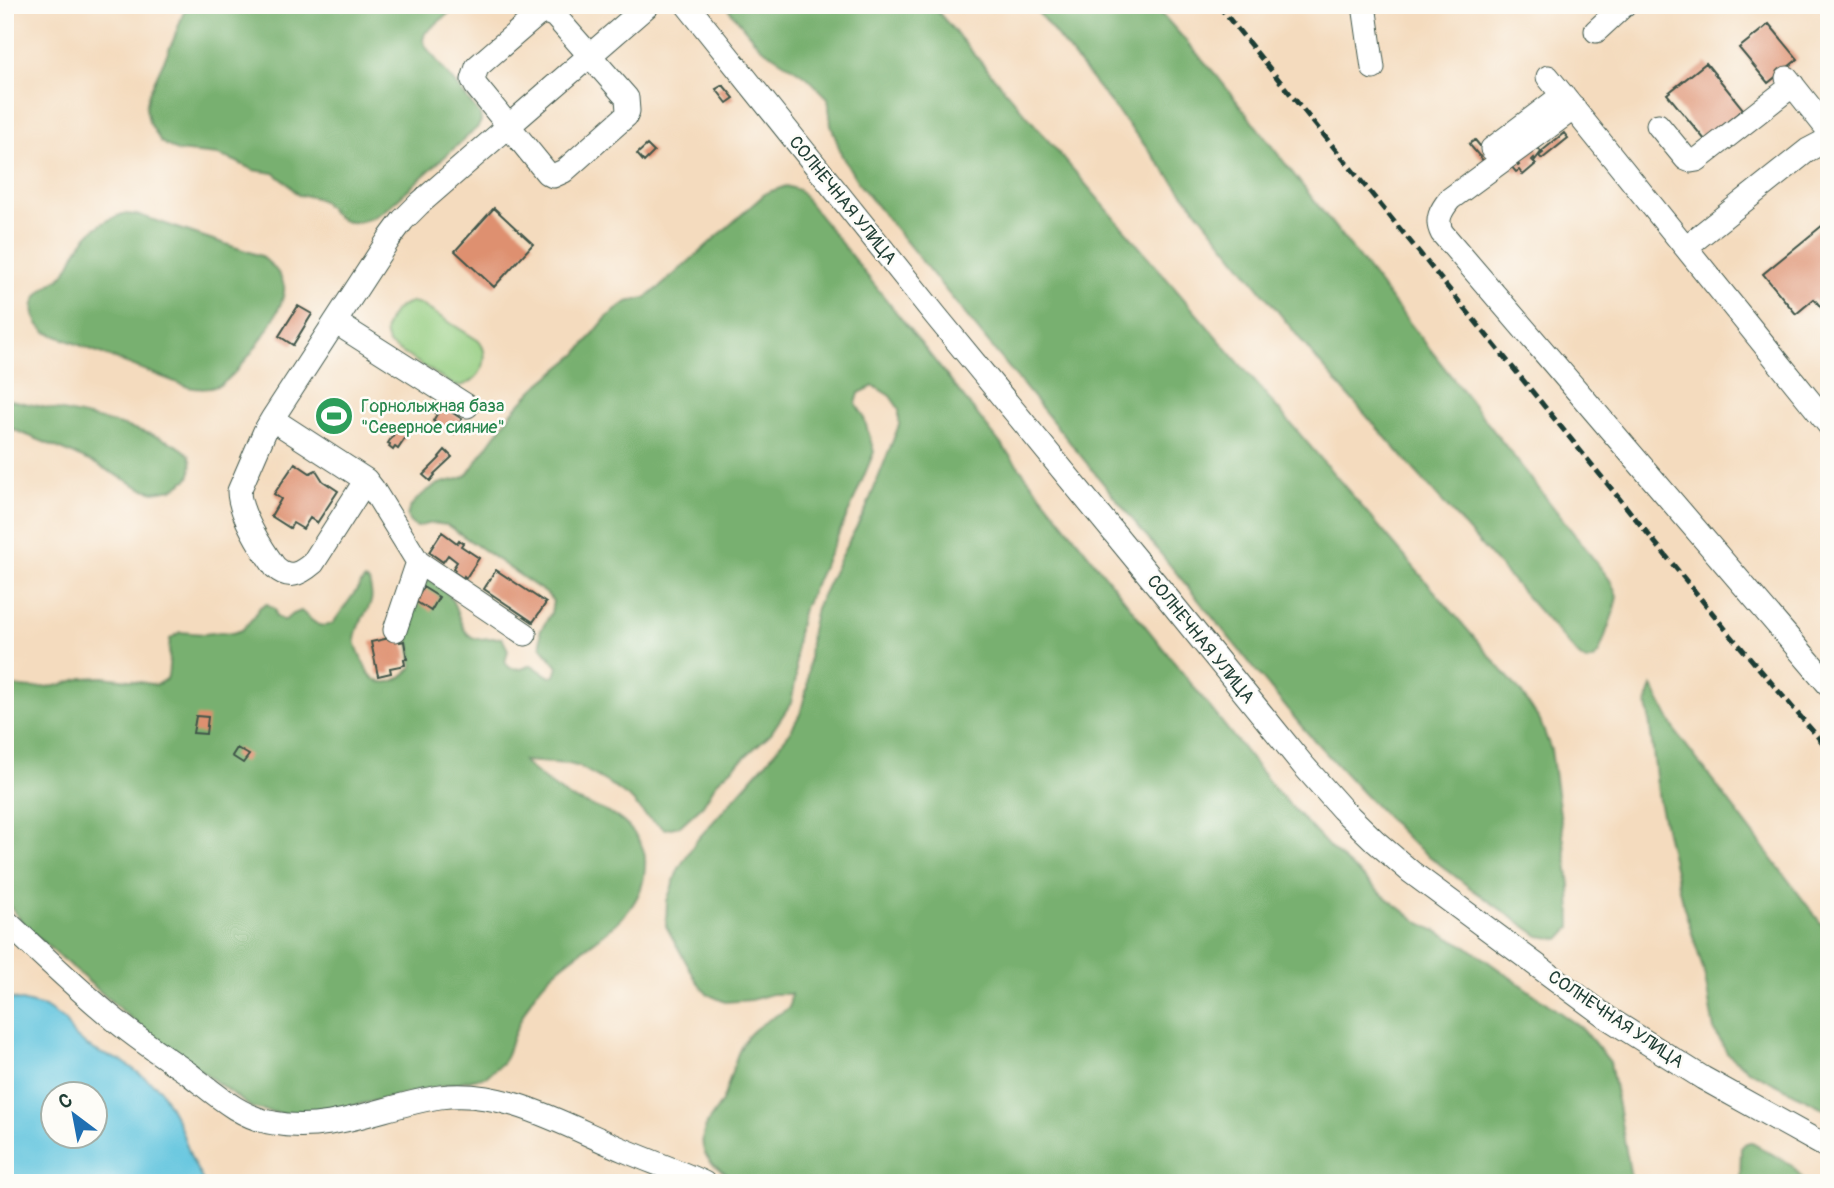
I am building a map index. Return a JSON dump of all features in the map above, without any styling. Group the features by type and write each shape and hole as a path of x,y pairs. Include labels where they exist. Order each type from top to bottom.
{"street":[{"path":"366,480 313,563 295,575 279,571 272,563 243,511 239,498 239,491 272,419 403,220 648,5"},
{"name":"СОЛНЕЧНАЯ УЛИЦА","path":"687,5 936,317 1342,809 1411,873 1608,1018 1703,1078 1829,1148"},
{"path":"1364,5 1373,68"},
{"path":"1596,31 1624,5"},
{"path":"542,13 555,16 591,55 627,98 628,111 626,116 564,171 553,176 547,173 509,127 473,79 477,67 542,13"},
{"path":"1548,77 1829,425"},
{"path":"1658,125 1686,159 1697,160 1790,81 1827,141 1808,150 1686,247"},
{"path":"1489,151 1568,102"},
{"path":"1568,102 1450,199 1438,219 1439,227 1829,685"},
{"path":"335,322 467,407"},
{"path":"272,419 366,480 418,562 525,634"},
{"path":"395,630 418,562"},
{"path":"5,920 115,1020 236,1109 272,1123 304,1126 345,1120 440,1097 471,1096 502,1100 704,1183"}],"green space":[{"path":"190,5 459,5 425,33 423,40 480,115 481,121 478,127 384,211 360,222 342,220 320,200 298,195 274,173 253,170 218,155 177,151 161,142 149,122 146,108 149,93 183,14"},
{"path":"725,5 932,5 1520,691 1540,721 1551,750 1570,885 1571,927 1560,939 1539,936 1411,842 1302,727 859,184 842,156 831,125 828,98 807,77 760,47"},
{"path":"1032,5 1154,5 1217,76 1610,580 1617,596 1614,611 1599,653 1594,659 1586,661 1579,656 1317,360"},
{"path":"786,186 799,190 1274,788 1330,848 1384,896 1420,923 1466,946 1583,1029 1610,1062 1632,1183 746,1183 711,1162 705,1154 703,1136 707,1124 722,1101 741,1047 756,1028 789,1008 791,994 772,994 751,1000 725,1002 707,994 696,980 666,926 667,901 678,870 696,841 769,759 800,714 807,688 811,631 816,608 866,509 899,425 899,409 890,396 874,386 859,393 856,404 863,415 874,452 802,612 796,644 796,678 791,703 771,733 717,782 703,805 680,826 665,829 647,817 632,800 580,767 523,761 568,796 606,811 627,825 643,848 645,869 639,894 629,909 601,936 553,973 536,992 522,1017 505,1059 487,1076 329,1111 288,1115 252,1108 142,1028 28,929 5,901 5,686 56,686 83,678 103,677 156,685 167,679 170,639 180,632 233,633 242,630 260,607 267,604 275,609 276,616 284,621 301,611 316,623 328,625 333,623 364,580 369,582 371,598 355,637 367,670 378,681 396,680 412,667 411,648 405,629 423,580 429,579 448,594 467,633 479,639 502,638 508,650 505,663 510,668 522,669 531,665 550,677 555,676 558,667 541,646 540,632 551,613 553,601 547,594 447,525 431,523 417,527 410,522 409,510 419,497 433,487 466,476 513,411 534,389 577,354 607,317 627,302 645,298 766,193"},
{"path":"123,214 139,215 261,256 281,277 283,296 271,324 250,355 220,385 204,389 188,387 46,332 36,320 33,310 39,294 64,274 81,243 91,232"},
{"path":"412,302 420,304 479,341 485,356 484,363 481,371 470,382 455,386 390,345 386,332 390,318 399,308"},
{"path":"5,399 105,421 161,438 180,447 190,457 192,465 189,478 173,489 154,492 141,488 90,461 5,426"},
{"path":"1652,686 1676,732 1829,934 1829,1111 1748,1070 1727,1053 1714,1030 1704,972 1681,898 1659,801 1647,701"},
{"path":"1746,1143 1752,1143 1792,1165 1806,1183 1740,1183 1741,1148"}],"water":[{"path":"5,997 45,1007 64,1020 73,1034 87,1046 122,1061 160,1089 179,1124 204,1183 5,1183"}],"building":[{"path":"1769,24 1798,59 1768,83 1739,48"},
{"path":"1706,63 1743,109 1705,140 1667,94"},
{"path":"723,85 734,98 727,103 716,89"},
{"path":"1564,133 1568,138 1542,159 1539,156 1542,151"},
{"path":"1475,140 1490,158 1485,163 1469,144"},
{"path":"647,145 654,152 644,162 637,154"},
{"path":"1537,146 1541,152 1532,160 1536,164 1523,175 1519,170 1516,172 1510,165 1514,162 1518,166 1517,162"},
{"path":"494,208 533,244 494,287 455,251"},
{"path":"1829,220 1829,317 1814,299 1796,314 1763,274"},
{"path":"298,306 312,314 293,345 279,336"},
{"path":"439,404 462,419 453,434 433,421"},
{"path":"402,426 408,434 398,449 395,447 393,450 388,443"},
{"path":"445,450 452,457 430,481 423,475"},
{"path":"295,463 310,473 316,470 323,481 338,491 317,523 310,518 303,529 293,523 290,528 271,516 281,499 274,494"},
{"path":"442,532 457,543 459,540 463,543 461,546 479,558 466,578 454,572 453,568 457,562 448,555 443,562 429,552"},
{"path":"496,570 546,603 533,622 484,589"},
{"path":"423,587 439,597 431,611 415,601"},
{"path":"399,636 400,642 404,641 407,659 404,659 405,665 390,668 391,673 378,676 371,642"},
{"path":"196,716 208,717 206,734 193,733"},
{"path":"237,748 249,755 243,763 232,756"}],"railway":[{"path":"1218,5 1727,631 1829,750"}],"place":[{"name":"Горнолыжная база \"Северное сияние\"","path":"334,416"}]}
